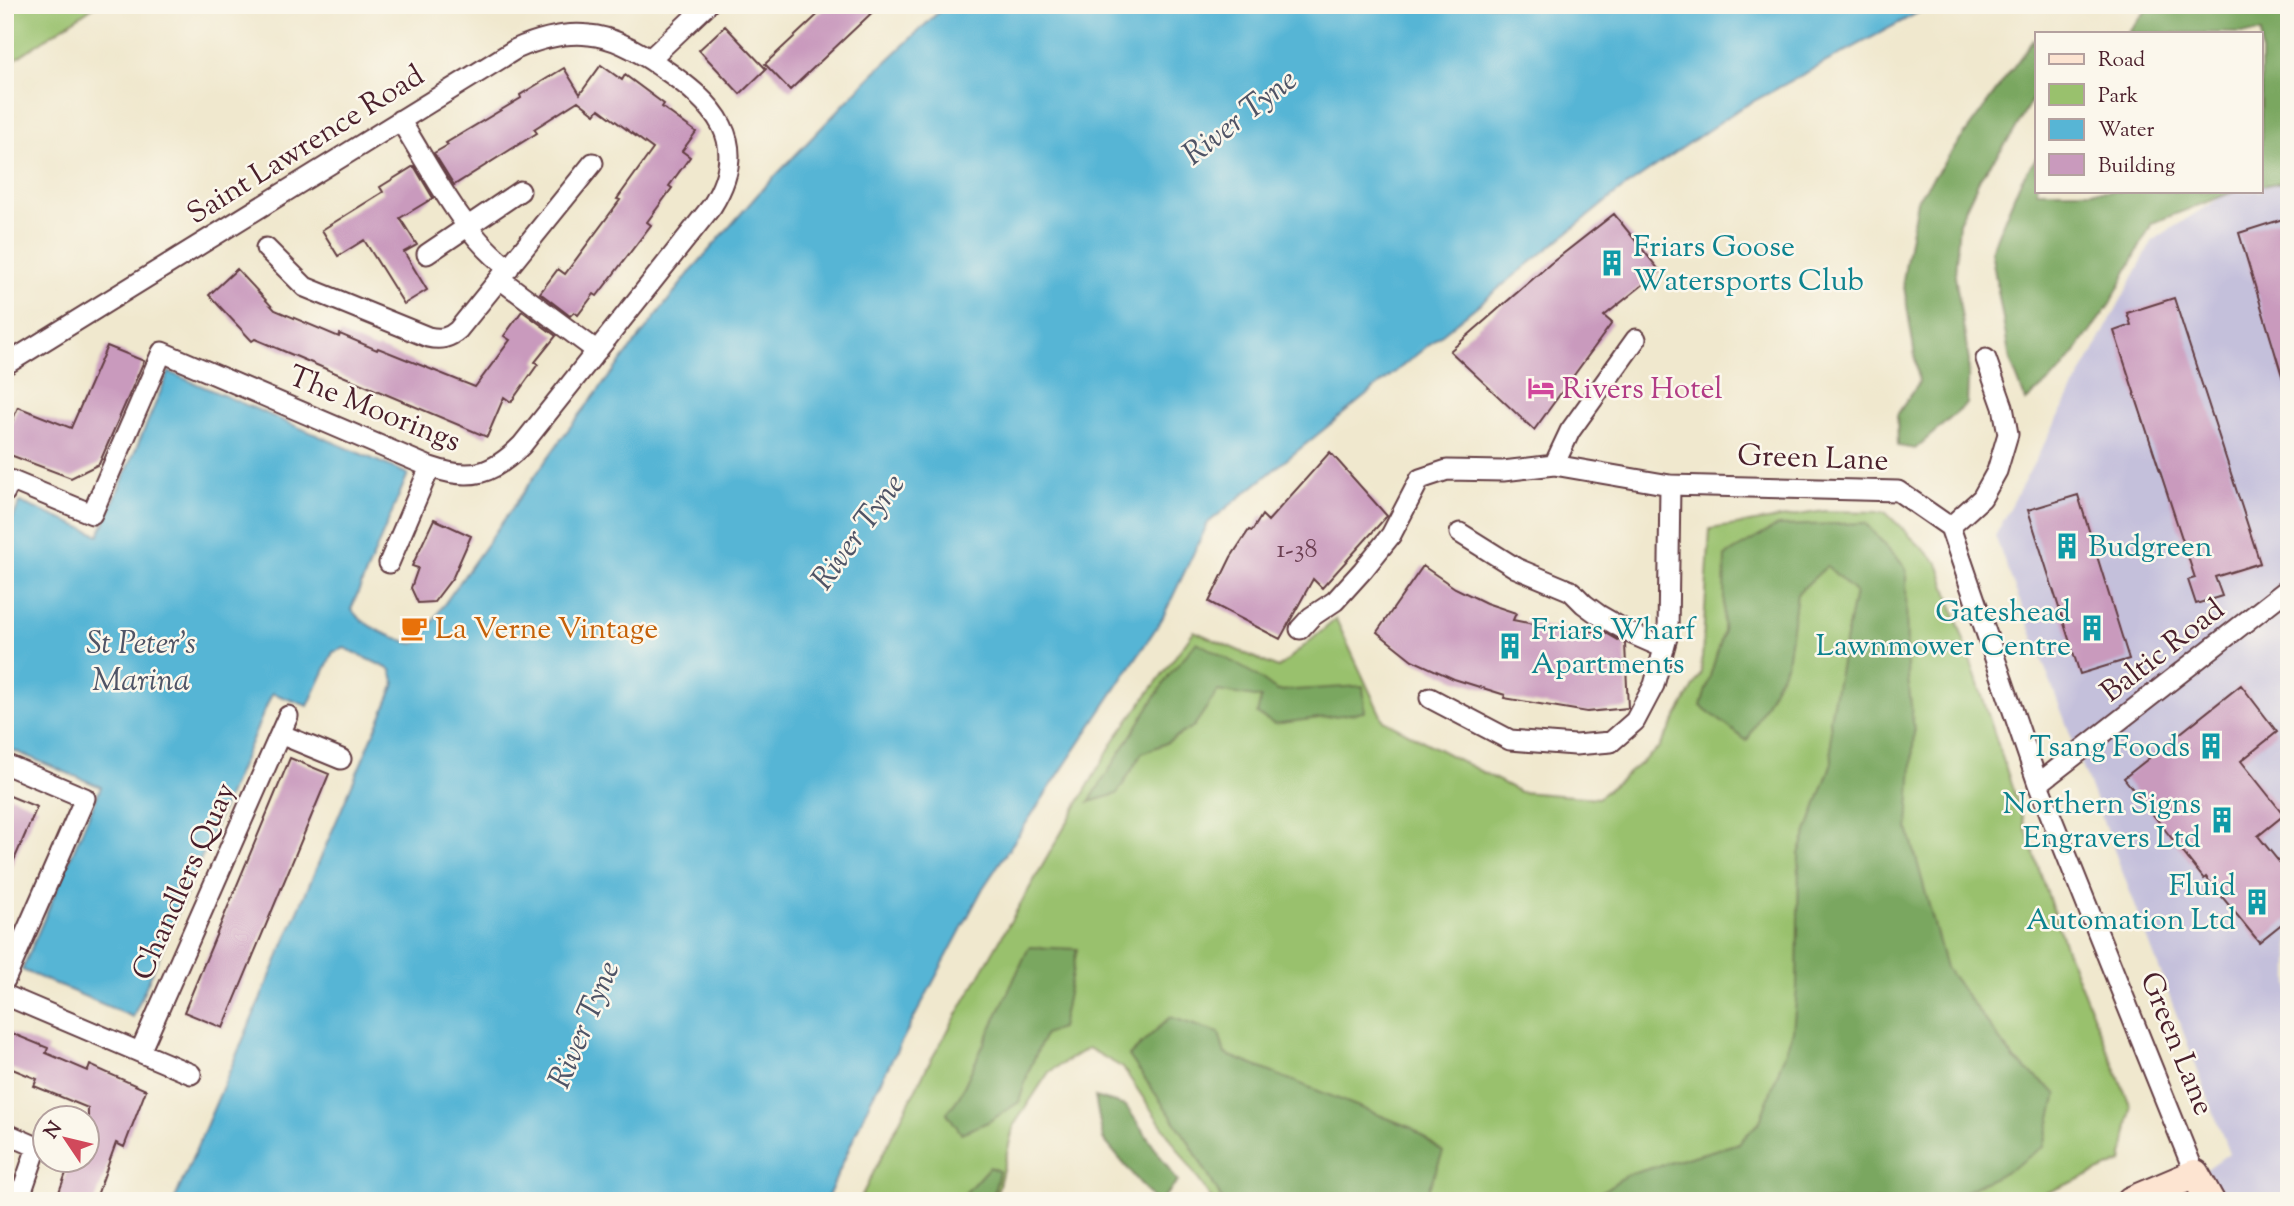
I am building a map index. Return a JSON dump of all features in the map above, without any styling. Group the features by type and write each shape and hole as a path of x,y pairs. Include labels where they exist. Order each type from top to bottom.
{"street":[{"path":"650,60 707,5"},
{"name":"Saint Lawrence Road","path":"5,365 516,49 552,37 589,35 619,44 650,60"},
{"name":"The Moorings","path":"5,492 10,480 92,513 162,352 430,467 466,475 483,473 497,467 522,444 722,190 728,147 726,135 712,108 687,85 650,60"},
{"path":"400,120 467,225 505,273 597,351"},
{"path":"266,248 305,287 439,339 451,336 593,163"},
{"path":"427,254 520,191"},
{"path":"1554,465 1570,431 1636,339"},
{"path":"1950,527 1982,498 1997,471 2008,434 2003,407 1986,359"},
{"name":"Green Lane","path":"1300,629 1311,617 1335,601 1363,570 1391,535 1420,479 1447,470 1503,471 1554,465 1670,485 1898,491 1950,527 2038,784 2195,1174 2210,1201"},
{"path":"389,563 430,467"},
{"path":"1430,698 1510,740 1575,745 1611,743 1635,721 1654,685 1664,648 1668,622 1670,485"},
{"path":"1460,533 1516,568 1572,591 1599,615 1664,648"},
{"name":"Baltic Road","path":"2038,784 2289,588"},
{"name":"Chandlers Quay","path":"140,1052 284,725 341,759"},
{"path":"5,764 85,798 5,980"},
{"path":"5,995 191,1074"},
{"path":"5,1133 37,1147 24,1185 12,1201"},
{"path":"2130,1201 2195,1174"}],"shaded area":[{"path":"2289,154 2289,1201 2162,1201 2229,1153 1995,536 2153,240 2229,192 2262,192 2262,171"}],"green space":[{"path":"5,5 96,5 5,66"},
{"path":"2151,5 2289,5 2289,181 2262,186 2262,32 2128,32"},
{"path":"2033,40 2034,96 2012,135 1980,178 1959,222 1955,276 1969,361 1967,404 1915,449 1898,446 1897,415 1919,382 1903,280 1917,200"},
{"path":"2035,160 2035,192 2233,192 2152,223 2110,304 2061,371 2026,401 2010,360 1991,251 2021,180"},
{"path":"1824,511 1885,512 1938,563 2065,947 2131,1107 2122,1162 2026,1201 1213,1201 1123,1068 1088,1048 1049,1072 1014,1125 995,1201 859,1201 927,1067 1115,739 1194,631 1278,668 1336,619 1383,720 1520,792 1598,798 1659,748 1701,674 1710,529"},
{"path":"1865,523 1906,568 1907,668 1914,732 1908,828 1946,968 2014,1059 2057,1094 2044,1146 2013,1168 1946,1201 1587,1201 1627,1175 1739,1143 1760,1121 1793,1031 1797,988 1799,854 1832,762 1830,718 1855,592 1827,566 1797,594 1787,663 1747,741 1701,706 1723,633 1725,556 1777,526"},
{"path":"1197,642 1254,674 1277,691 1363,686 1365,712 1274,724 1257,714 1261,698 1218,691 1194,726 1164,744 1142,753 1117,794 1089,802 1169,675"},
{"path":"1029,947 1077,949 1061,1028 1045,1034 1019,1102 988,1122 961,1133 947,1113 959,1097"},
{"path":"1170,1017 1219,1033 1225,1054 1412,1128 1443,1152 1424,1201 1223,1201 1187,1139 1129,1056"},
{"path":"1095,1097 1126,1106 1178,1182 1160,1201 1155,1201 1103,1139"},
{"path":"989,1167 999,1171 992,1201 958,1201"}],"water":[{"path":"946,5 1932,5 1739,109 1618,192 1208,523 1162,619 983,888 870,1101 826,1201 174,1201 395,684 391,670 345,648 333,652 308,706 272,693 133,1017 22,970 101,787 5,747 5,536 20,502 99,535 169,372 408,474 351,609 371,627 388,635 414,644 422,640 440,610 564,435 691,271 759,193 874,73"}],"building":[{"path":"828,5 880,5 790,90 765,64"},
{"path":"725,26 766,69 740,94 699,50"},
{"path":"601,65 622,80 625,75 696,132 682,151 690,157 647,222 651,225 597,296 594,294 578,315 574,312 570,316 540,293 558,269 565,274 620,200 617,199 653,149 599,109 595,114 578,101 534,129 537,133 454,185 434,153 564,68 580,94"},
{"path":"414,166 433,198 400,218 417,245 404,252 427,290 404,304 364,240 338,256 322,230 383,192 380,187"},
{"path":"1614,214 1660,271 1604,316 1612,323 1534,430 1450,351 1550,264"},
{"path":"2289,217 2289,378 2283,379 2239,233"},
{"path":"237,269 275,310 339,337 340,334 475,387 510,340 504,336 522,311 556,336 535,362 538,364 511,402 504,397 487,437 255,339 252,341 209,295"},
{"path":"2174,298 2260,563 2215,577 2222,596 2196,604 2188,580 2195,578 2114,331 2131,325 2127,313"},
{"path":"107,346 144,361 99,464 71,478 5,453 5,438 18,407 71,428"},
{"path":"1330,452 1387,516 1322,588 1313,579 1280,639 1209,602 1231,557 1249,530 1252,531 1262,515 1268,521"},
{"path":"2078,495 2129,659 2080,674 2028,510"},
{"path":"434,519 471,536 453,577 434,602 418,603 411,588 418,568 412,566"},
{"name":"Friars Wharf Apartments","path":"1423,566 1455,588 1486,603 1516,613 1513,620 1563,630 1604,632 1625,644 1628,708 1587,712 1504,698 1505,695 1454,679 1412,660 1377,632"},
{"path":"2241,685 2277,732 2241,761 2284,815 2258,836 2289,874 2289,918 2259,942 2206,877 2204,879 2124,778"},
{"path":"290,758 329,774 223,1028 184,1012"},
{"path":"5,794 37,807 5,881"},
{"path":"11,1033 48,1048 46,1053 88,1071 90,1065 146,1090 124,1147 116,1143 95,1201 58,1201 66,1174 102,1174 102,1104 78,1104 34,1086 37,1079 5,1066 5,1046"}],"place":[{"name":"Friars Goose Watersports Club","path":"1612,263"},
{"name":"Rivers Hotel","path":"1541,388"},
{"name":"Budgreen","path":"2067,546"},
{"name":"La Verne Vintage","path":"414,628"},
{"name":"Gateshead Lawnmower Centre","path":"2092,628"},
{"name":"Friars Wharf Apartments","path":"1510,646"},
{"name":"Tsang Foods","path":"2211,746"},
{"name":"Northern Signs Engravers Ltd","path":"2222,820"},
{"name":"Fluid Automation Ltd","path":"2257,902"}],"water label":[{"name":"River Tyne","path":"1239,116"},
{"name":"River Tyne","path":"857,531"},
{"name":"St Peter's Marina","path":"141,660"},
{"name":"River Tyne","path":"583,1024"}]}
